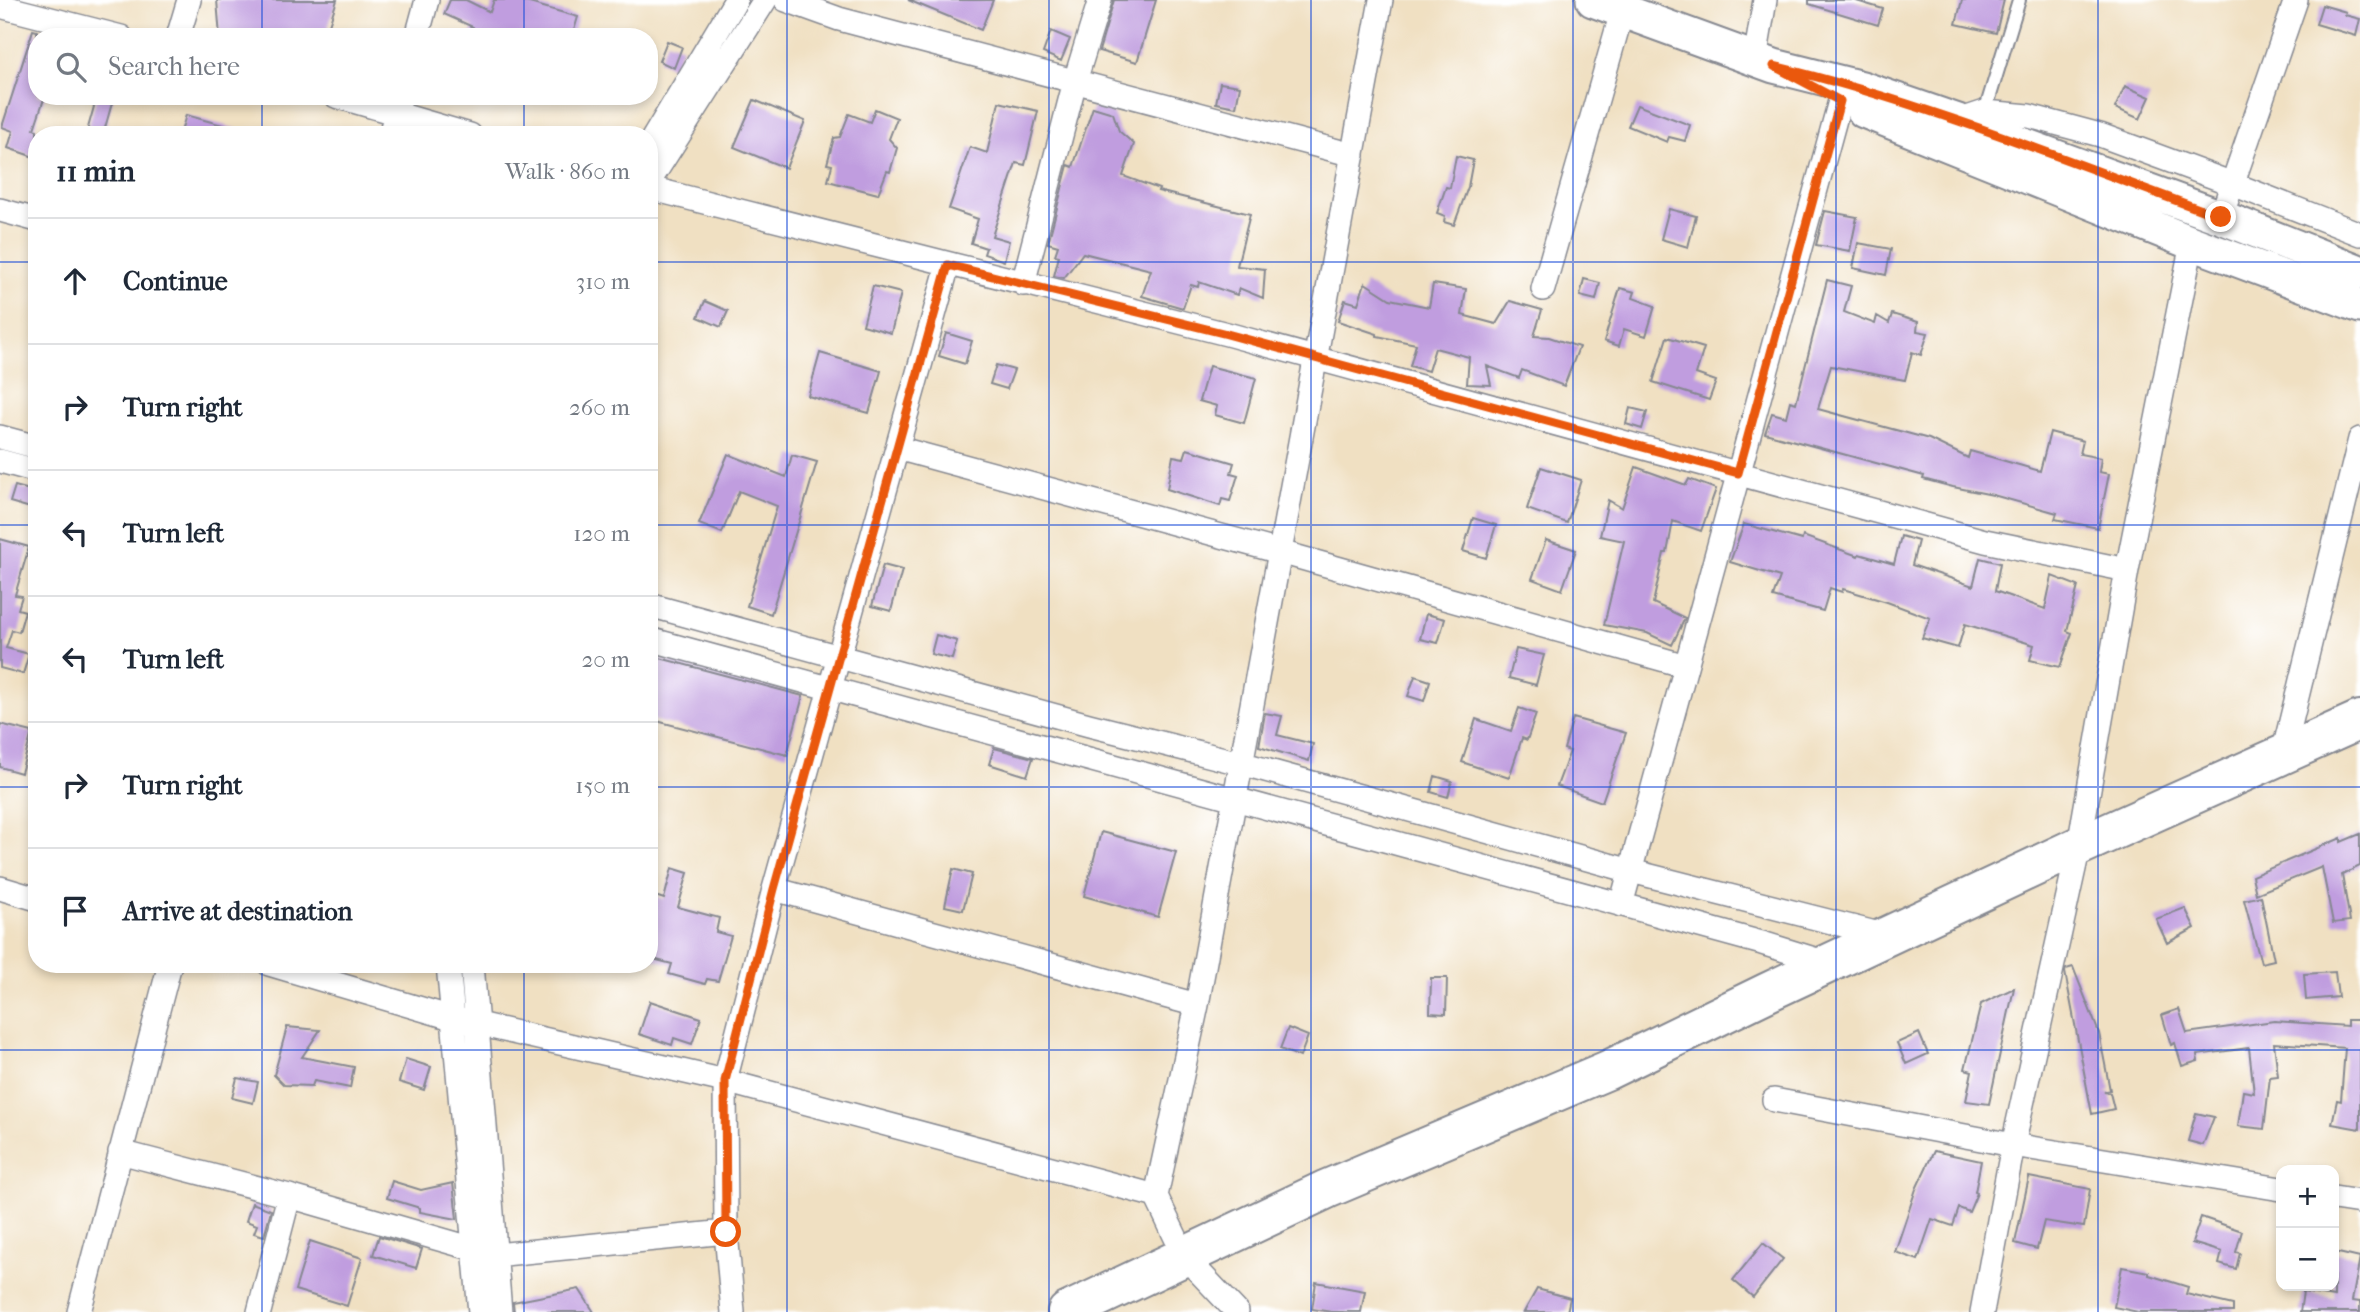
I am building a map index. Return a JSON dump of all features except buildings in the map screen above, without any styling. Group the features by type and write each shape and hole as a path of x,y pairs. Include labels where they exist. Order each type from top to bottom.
{"highway":[{"path":"1067,1312 1327,1189 1608,1070 2079,846 2360,720"}],"main road":[{"path":"1607,6 1765,63 1972,116 2360,272"},
{"path":"1765,63 1840,101 2192,243 2360,306"}],"street":[{"path":"181,28 189,0"},
{"path":"419,28 427,0"},
{"path":"658,130 736,0"},
{"path":"658,168 765,0"},
{"path":"786,0 839,19 1353,155"},
{"path":"1023,284 1075,81 1101,0"},
{"path":"1237,1312 1185,1257 1156,1196 1197,1005 1381,0"},
{"path":"1765,0 1765,63"},
{"path":"2221,217 2296,0"},
{"path":"0,6 86,28"},
{"path":"1543,289 1607,6"},
{"path":"1621,905 1840,101"},
{"path":"364,105 437,126"},
{"path":"1972,116 2029,116 2100,135 2360,234"},
{"path":"658,190 1316,358 1985,541 2127,570"},
{"path":"0,209 28,217"},
{"path":"1982,1312 2013,1145 2079,846 2127,570 2192,243"},
{"path":"733,1312 726,1232 725,1081 774,889 948,265"},
{"path":"0,436 28,444"},
{"path":"2283,754 2360,439"},
{"path":"897,448 1686,666"},
{"path":"0,461 28,469"},
{"path":"658,607 1240,763 1630,871 1887,936"},
{"path":"658,641 1830,964"},
{"path":"0,888 28,896"},
{"path":"774,889 1197,1005"},
{"path":"79,1312 168,973"},
{"path":"300,973 452,1018 725,1081 1156,1196"},
{"path":"449,973 452,1018 485,1253 500,1312"},
{"path":"473,973 478,1023 485,1253 480,1312"},
{"path":"1774,1100 2013,1145 2276,1188"},
{"path":"120,1152 289,1196 485,1253 726,1232"},
{"path":"259,1312 289,1196"},
{"path":"2339,1199 2360,1202"}],"lane":[{"path":"1972,116 2019,0"}],"route":[{"path":"726,1232 725,1081 774,889 948,265 1227,334 1738,473 1840,101 1774,66 1862,88 2221,217"}]}
